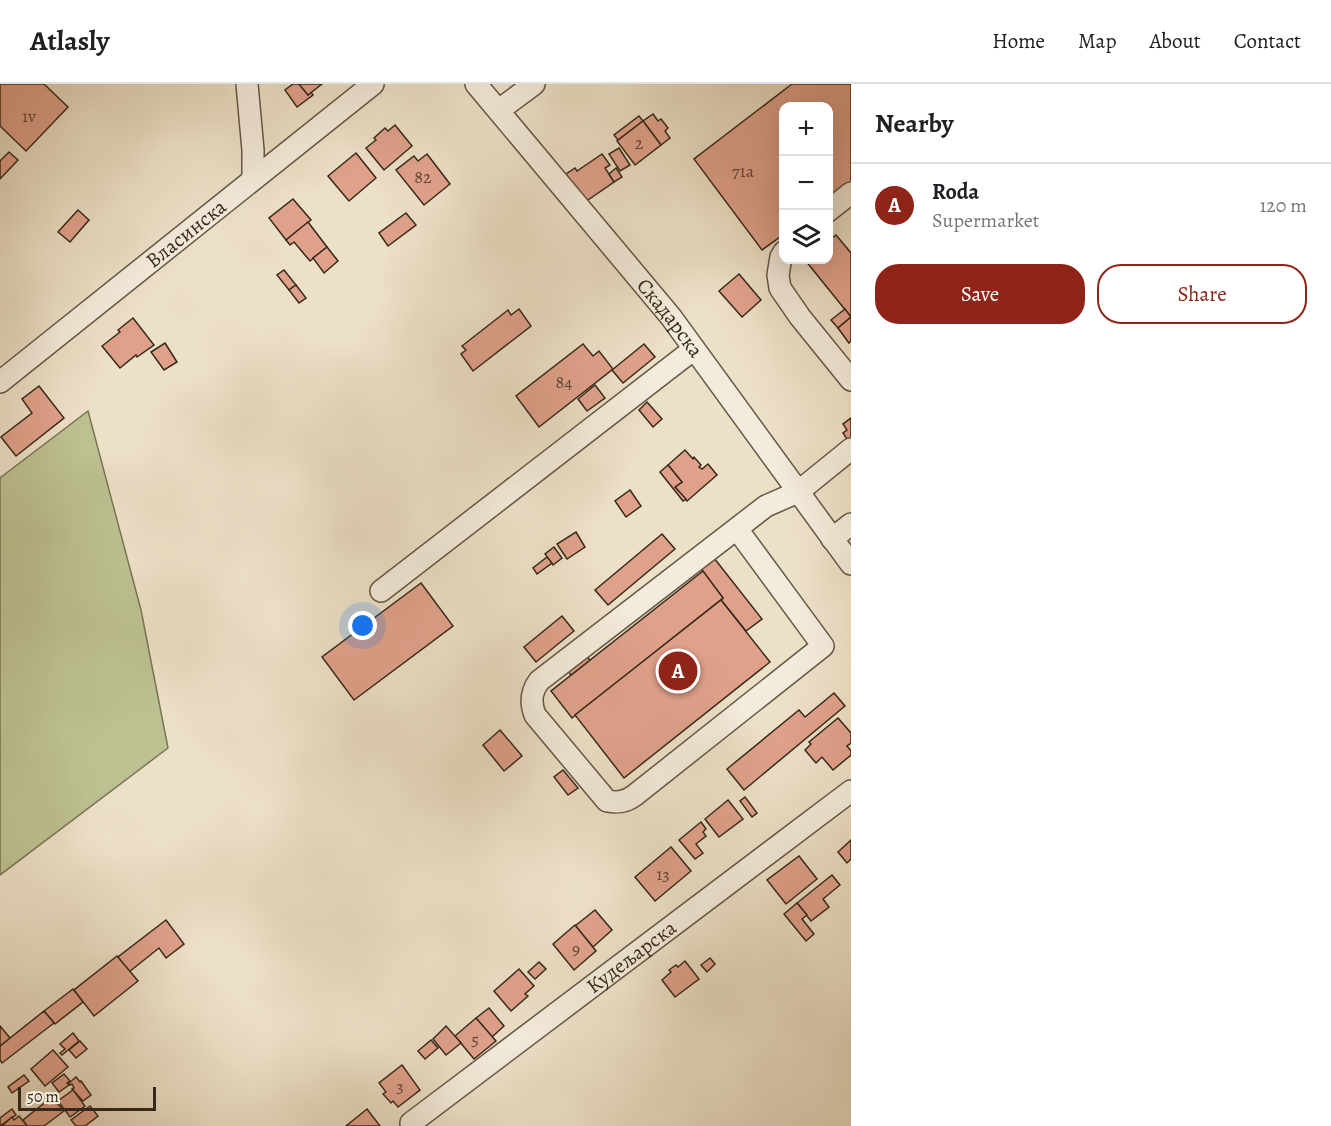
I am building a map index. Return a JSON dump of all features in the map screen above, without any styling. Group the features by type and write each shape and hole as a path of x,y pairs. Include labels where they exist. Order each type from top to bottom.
{"street":[{"path":"247,84 253,150 253,179"},
{"name":"Власинска","path":"0,382 373,84"},
{"name":"Скадарска","path":"476,84 671,317 851,564"},
{"path":"499,110 534,84"},
{"path":"829,210 851,193"},
{"path":"780,264 778,275 780,288 851,380"},
{"path":"381,591 694,349"},
{"path":"737,529 823,646 635,795 623,802 607,801 535,714 531,701 538,681 766,506 798,492 851,449"},
{"path":"832,539 851,524"},
{"name":"Кудељарска","path":"411,1124 851,791"}],"green space":[{"path":"88,411 141,610 168,748 0,875 0,478"}],"building":[{"path":"0,84 44,84 68,107 26,151 0,126"},
{"path":"293,84 299,84 308,95 311,92 313,95 297,107 285,90"},
{"path":"299,84 322,84 308,95"},
{"path":"792,84 851,84 851,182 833,196 833,102 779,102 779,238 762,250 694,159"},
{"path":"653,114 658,121 661,119 668,128 665,131 670,138 661,145 643,121"},
{"path":"639,116 643,121 618,140 614,135"},
{"path":"643,121 661,145 635,165 617,141"},
{"path":"395,125 412,146 384,170 366,148 385,128 388,131"},
{"path":"619,148 630,165 620,171 609,154"},
{"path":"9,152 18,160 0,179 0,161"},
{"path":"356,153 376,178 349,201 328,176"},
{"path":"427,154 450,184 424,205 396,170 414,156 418,161"},
{"path":"602,154 610,165 605,168 614,182 585,202 566,174 575,168 577,171"},
{"path":"616,168 622,177 614,182 609,174"},
{"path":"293,199 311,220 286,240 269,218"},
{"path":"78,210 89,220 70,242 58,232"},
{"path":"406,213 416,225 388,246 379,233"},
{"path":"308,222 327,247 310,261 294,242 290,245 286,240"},
{"path":"836,235 851,253 851,317 808,264 833,264 833,237"},
{"path":"327,247 338,261 324,273 313,258"},
{"path":"284,270 296,285 289,290 277,275"},
{"path":"739,274 761,300 742,317 719,291"},
{"path":"296,285 306,298 299,303 289,290"},
{"path":"519,309 531,326 473,371 461,354 466,350 462,346 508,310 511,315"},
{"path":"845,309 851,317 838,328 831,320"},
{"path":"851,317 851,341 849,343 838,328"},
{"path":"133,318 154,345 137,357 136,355 120,368 102,346"},
{"path":"165,343 177,362 164,370 151,352"},
{"path":"583,344 593,356 599,351 613,369 539,427 516,396"},
{"path":"644,344 655,357 623,383 612,370"},
{"path":"595,385 605,398 587,411 578,399"},
{"path":"39,386 64,418 16,456 1,437 32,413 22,399"},
{"path":"647,402 662,419 653,427 639,410"},
{"path":"851,418 851,445 843,433 847,430 843,424"},
{"path":"685,450 701,465 699,467 702,469 708,464 717,475 687,501 675,487 682,482 668,465"},
{"path":"668,465 682,482 675,487 686,499 683,501 660,472"},
{"path":"630,490 641,506 626,517 615,501"},
{"path":"576,532 585,547 567,559 557,544"},
{"path":"662,534 675,549 608,605 595,590"},
{"path":"554,547 562,558 553,565 545,554"},
{"path":"547,557 552,563 537,574 533,568"},
{"path":"714,558 762,619 746,631 721,600 723,598 700,568"},
{"path":"703,571 723,598 572,718 551,691"},
{"path":"421,583 453,626 354,700 322,657"},
{"path":"721,600 770,662 624,778 575,715"},
{"path":"562,616 574,631 536,662 524,647"},
{"path":"586,656 590,660 571,675 567,670"},
{"path":"834,693 845,706 744,790 727,769 799,710 805,717"},
{"path":"838,718 851,733 851,743 847,746 851,755 833,770 822,757 816,763 805,750 811,744 809,742"},
{"path":"500,730 522,756 504,771 483,745"},
{"path":"563,770 578,788 568,795 554,777"},
{"path":"745,797 757,813 752,817 740,801"},
{"path":"728,800 743,819 719,837 705,819"},
{"path":"701,822 706,829 703,832 706,836 696,844 703,853 695,859 679,840"},
{"path":"851,840 851,859 847,863 838,852"},
{"path":"671,847 691,871 655,901 635,877"},
{"path":"799,856 817,879 786,904 767,880"},
{"path":"832,875 840,885 823,899 829,907 811,921 797,903"},
{"path":"797,903 807,915 802,919 814,934 806,941 784,914"},
{"path":"595,910 612,930 593,947 575,926"},
{"path":"166,920 184,944 166,958 159,948 129,972 118,957"},
{"path":"575,925 596,951 574,970 553,944"},
{"path":"117,956 138,981 94,1016 74,990"},
{"path":"710,958 715,964 707,972 701,965"},
{"path":"685,961 699,979 675,997 662,980 671,972 669,970"},
{"path":"539,962 546,969 535,979 528,972"},
{"path":"519,969 534,986 525,994 528,996 511,1011 494,991"},
{"path":"73,989 83,1002 55,1024 44,1011"},
{"path":"489,1008 504,1026 492,1037 476,1018"},
{"path":"44,1011 54,1023 2,1063 0,1046"},
{"path":"476,1018 496,1041 474,1059 455,1036"},
{"path":"0,1026 10,1038 0,1046"},
{"path":"446,1026 461,1043 446,1055 433,1039"},
{"path":"73,1033 79,1041 62,1055 60,1053 65,1049 60,1044"},
{"path":"431,1040 438,1048 425,1059 418,1051"},
{"path":"80,1041 87,1049 76,1058 69,1050"},
{"path":"53,1050 68,1067 45,1086 31,1069"},
{"path":"402,1065 420,1090 398,1107 383,1094 386,1092 379,1083"},
{"path":"64,1074 70,1081 67,1083 69,1085 59,1092 52,1083"},
{"path":"24,1075 29,1081 12,1093 8,1087"},
{"path":"76,1077 91,1095 83,1101 69,1083"},
{"path":"73,1090 85,1106 70,1117 58,1101"},
{"path":"52,1097 64,1111 44,1126 27,1126 23,1120"},
{"path":"90,1106 98,1116 85,1126 76,1126 71,1120"},
{"path":"12,1109 16,1115 0,1126 0,1118"},
{"path":"367,1109 380,1126 346,1126"},
{"path":"19,1116 27,1126 2,1126 12,1117 14,1120"}],"place":[{"name":"Roda","path":"678,671"}]}
